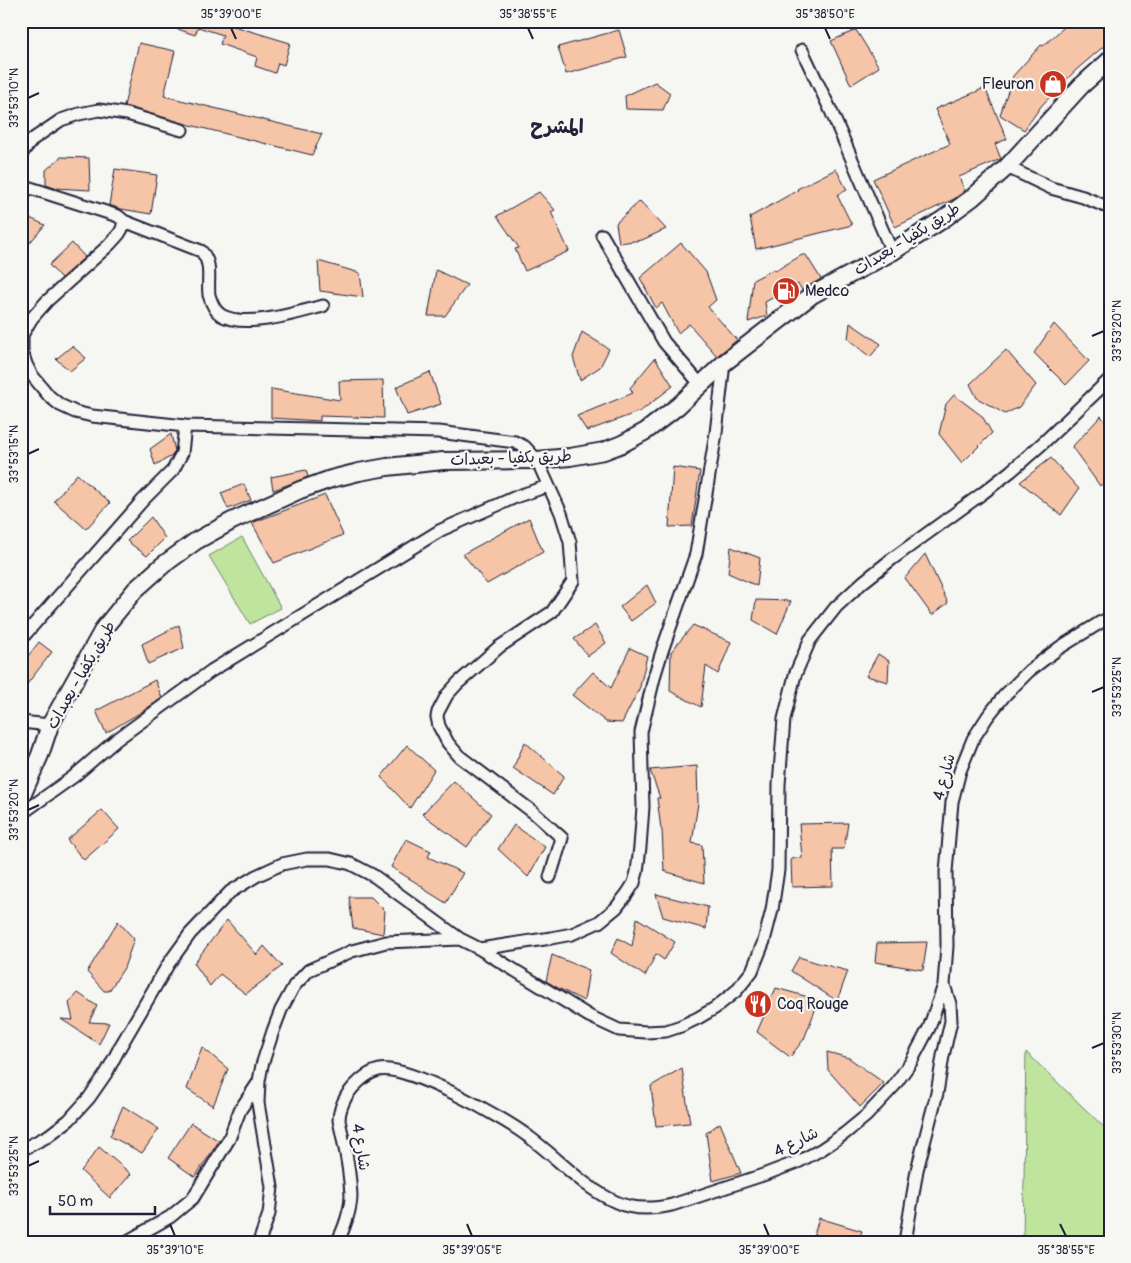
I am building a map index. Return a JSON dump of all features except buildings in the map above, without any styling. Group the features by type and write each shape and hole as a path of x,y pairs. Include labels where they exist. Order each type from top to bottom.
{"main road":[{"name":"طريق بكفيا - بعبدات","path":"21,798 40,755 50,725 104,628 135,590 163,565 196,541 232,521 300,490 331,479 360,472 443,461 537,460 570,457 604,452 622,444 646,431 678,406 724,363 812,295 892,252 972,198 1007,167 1081,86 1110,60"}],"street":[{"path":"802,50 892,252"},
{"path":"21,156 34,139 62,120 99,110 127,114 182,130"},
{"path":"1007,167 1051,188 1083,197 1105,206 1110,205"},
{"path":"21,185 118,216 124,221 201,251 208,261 209,295 218,314 228,318 248,320 275,318 322,306"},
{"path":"124,221 122,229 109,245 47,301 32,318 22,335 22,351 31,374 49,396 60,405 75,412 112,419 185,426 439,432 515,442 525,447 537,460 561,513 570,542 572,581 552,612 499,647 458,683 440,705 437,717 442,734 452,750 533,812 562,838 550,877"},
{"path":"602,235 664,342 701,386"},
{"path":"480,949 572,934 584,929 599,922 616,908 634,883 640,847 643,807 641,732 663,648 696,554 716,433 724,363"},
{"path":"21,1150 48,1136 69,1120 90,1098 107,1072 169,963 190,934 230,892 256,876 282,864 307,859 330,859 351,864 374,876 460,939 480,949 589,1016 619,1030 666,1031 681,1026 715,1008 736,991 752,971 764,941 772,910 778,870 779,785 784,719 795,675 810,640 836,607 863,582 1011,471 1110,379"},
{"path":"21,639 142,500 173,470 182,454 185,426"},
{"path":"21,814 72,777 116,740 211,671 441,530 518,496 548,486"},
{"name":"شارع 4","path":"337,1242 342,1233 351,1197 339,1119 346,1097 370,1072 392,1070 407,1074 433,1084 484,1109 527,1135 596,1192 618,1203 646,1209 672,1205 800,1161 844,1134 880,1102 911,1062 929,1028 944,985 948,946 946,872 952,802 960,771 973,739 1004,696 1029,671 1059,648 1110,618"},
{"path":"21,722 50,725"},
{"path":"259,1242 269,1214 272,1187 258,1102 259,1081 262,1064 281,1010 294,986 309,970 352,951 386,942 460,939"},
{"path":"905,1242 917,1170 938,1093 943,1056 951,1021 950,1004 944,985"},
{"path":"126,1242 170,1217 193,1198 229,1139 240,1110 259,1081"}],"green space":[{"path":"242,537 281,608 250,624 209,556"},
{"path":"1026,1052 1110,1133 1110,1242 1023,1242"}],"place":[{"name":"Fleuron","path":"1053,84"},
{"name":"Medco","path":"786,291"},
{"name":"Coq Rouge","path":"758,1004"}],"district":[{"name":"المشرح","path":"557,127"}]}
